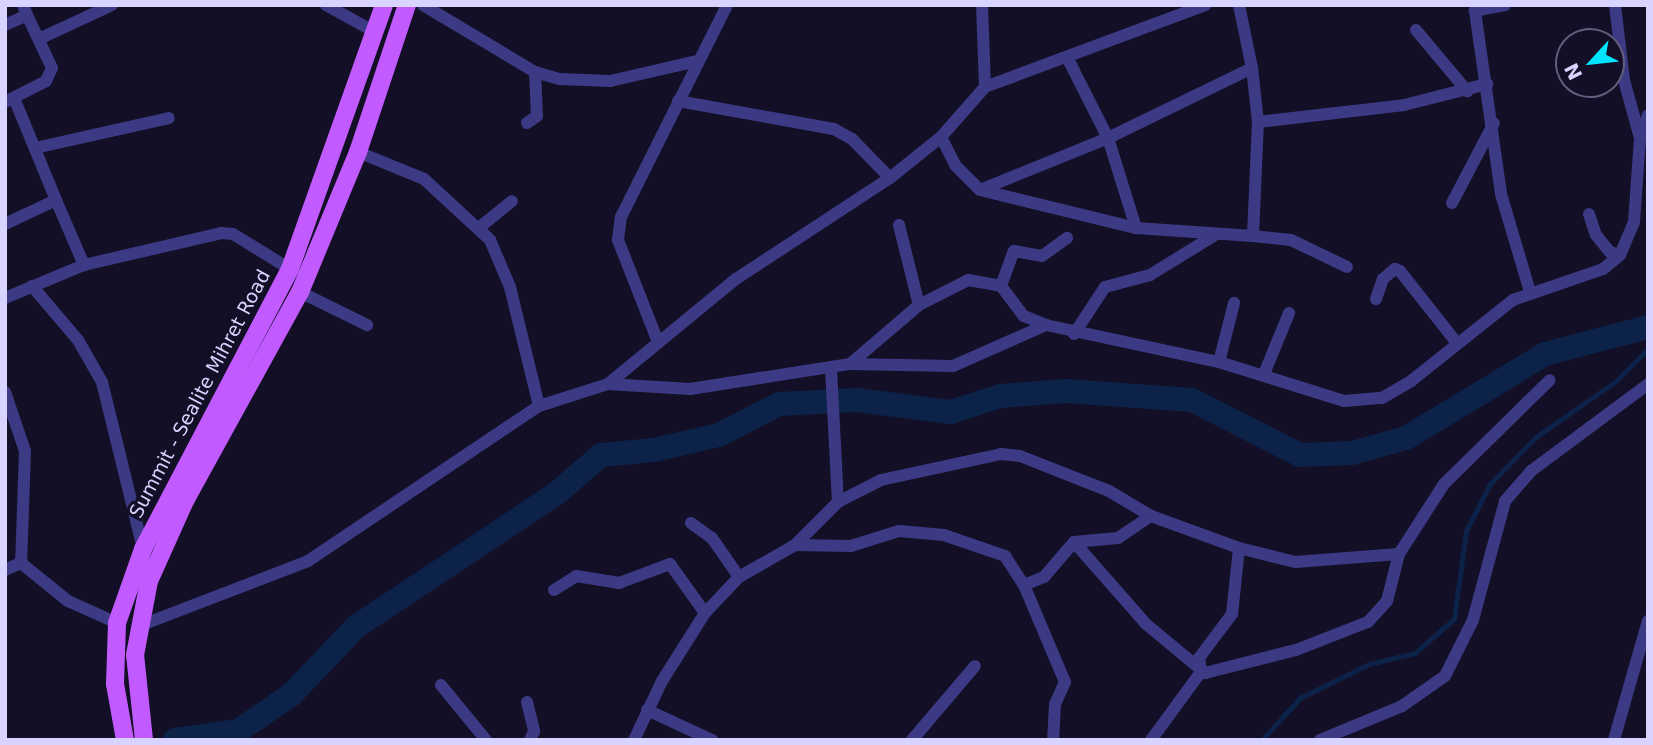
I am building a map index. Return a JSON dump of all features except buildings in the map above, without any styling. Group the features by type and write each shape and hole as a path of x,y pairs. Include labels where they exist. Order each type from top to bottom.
{"main road":[{"name":"Summit - Sealite Mihret Road","path":"123,735 115,684 117,623 143,549 290,269 360,79 384,5"},
{"path":"142,732 134,677 139,626 169,533 300,292 358,152 407,5"},
{"path":"360,79 379,86"}],"street":[{"path":"41,38 113,5"},
{"path":"326,5 375,32"},
{"path":"658,342 618,240 631,191 727,5"},
{"path":"982,5 985,87"},
{"path":"608,384 736,279 890,178 941,137 985,87 1205,5"},
{"path":"1239,5 1252,68 1258,122 1253,236"},
{"path":"1505,5 1473,8 1494,122 1502,194 1530,292"},
{"path":"1615,5 1624,80 1640,138"},
{"path":"427,6 535,72 585,83 697,61"},
{"path":"5,25 25,10 41,38 52,68 46,80 10,100 35,148 84,265"},
{"path":"1416,30 1467,91"},
{"path":"1067,57 1108,138 1136,228"},
{"path":"980,190 1108,138 1252,68"},
{"path":"527,122 537,116 535,72"},
{"path":"1258,122 1404,105 1488,84"},
{"path":"678,102 834,129 852,139 890,178"},
{"path":"850,364 919,305 968,280 1001,286 1024,316 1074,334 1219,362 1344,401 1363,401 1411,381 1456,342 1530,292 1603,269 1620,255 1634,222 1640,138 1648,115"},
{"path":"35,148 170,118"},
{"path":"1452,204 1494,122"},
{"path":"941,137 955,165 980,190 1136,228 1291,240 1347,267"},
{"path":"358,152 424,179 480,228 510,287 539,406"},
{"path":"5,224 56,200"},
{"path":"480,228 512,201"},
{"path":"1589,214 1597,235 1610,252 1620,255"},
{"path":"899,225 919,305"},
{"path":"5,298 84,265 221,233 233,234 290,269"},
{"path":"1074,334 1105,287 1150,275 1215,235"},
{"path":"1001,286 1014,251 1042,256 1067,238"},
{"path":"1376,299 1383,279 1401,271 1456,342"},
{"path":"33,286 78,340 102,383 143,549"},
{"path":"300,292 368,325"},
{"path":"1219,362 1234,303"},
{"path":"1264,374 1289,313"},
{"path":"139,626 308,561 539,406 608,384 690,389 850,364 962,364 1046,325"},
{"path":"831,369 836,408 838,502"},
{"path":"1151,740 1201,672 1296,650 1368,622 1387,601 1399,554 1444,484 1549,380"},
{"path":"1320,740 1402,706 1445,676 1473,620 1505,501 1531,471 1648,384"},
{"path":"5,392 25,451 21,563"},
{"path":"634,740 648,710 705,613 738,577 794,545 838,502 901,472 1001,454 1060,469 1151,516 1239,548 1307,562 1399,554"},
{"path":"1024,585 1044,577 1074,542 1118,538 1151,516"},
{"path":"691,523 712,538 738,577"},
{"path":"794,545 851,545 899,531 944,535 1005,556 1024,585 1065,682 1055,705 1053,740"},
{"path":"1074,542 1146,624 1192,659 1201,672"},
{"path":"1201,672 1199,658 1232,614 1239,548"},
{"path":"5,570 21,563"},
{"path":"21,563 68,601 117,623"},
{"path":"554,590 576,576 619,583 670,564 705,613"},
{"path":"1614,740 1648,621"},
{"path":"912,740 975,666"},
{"path":"441,685 486,740"},
{"path":"527,702 534,731 530,740"},
{"path":"648,710 712,740"}],"waterway":[{"path":"175,740 238,731 291,695 357,626 557,493 601,455 654,450 719,435 779,404 857,400 951,412 1000,396 1066,391 1192,400 1300,455 1352,453 1406,438 1545,354 1648,327"},
{"path":"1262,740 1300,698 1369,664 1415,653 1454,619 1466,531 1490,484 1536,437 1616,381 1648,349"}]}
